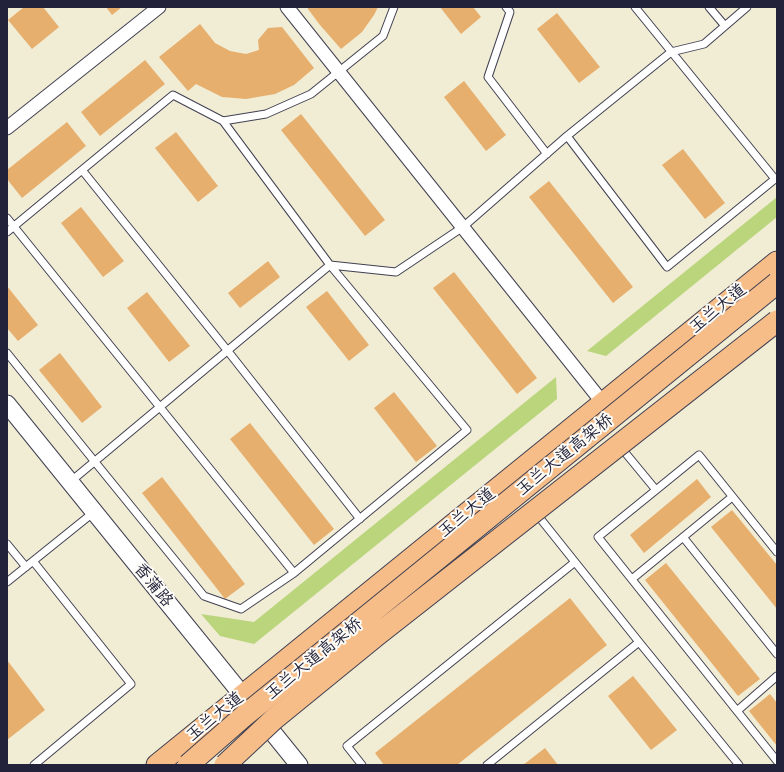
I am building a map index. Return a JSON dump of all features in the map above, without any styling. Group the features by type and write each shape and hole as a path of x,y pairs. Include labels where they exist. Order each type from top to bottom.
{"main road":[{"name":"玉兰大道","path":"156,765 777,262"},
{"name":"玉兰大道高架桥","path":"188,765 244,716 777,283"},
{"name":"玉兰大道高架桥","path":"225,765 274,719 371,640 777,326"},
{"path":"230,765 777,326"}],"street":[{"path":"7,128 159,7"},
{"path":"287,7 603,403"},
{"name":"香蒲路","path":"7,404 299,765"}],"lane":[{"path":"222,121 266,114 311,94 383,36 394,7"},
{"path":"506,7 510,12 488,77 547,154"},
{"path":"567,136 667,267 775,179 635,7"},
{"path":"709,7 725,26"},
{"path":"70,482 330,265 396,272 463,227 567,136 671,52 704,44 747,7"},
{"path":"7,232 173,95 222,121 330,265 467,430 294,573 242,609 204,596 7,353"},
{"path":"82,170 227,350 360,519"},
{"path":"7,218 294,573"},
{"path":"623,450 656,490"},
{"path":"777,552 699,455 598,537 777,761"},
{"path":"632,580 732,497"},
{"path":"7,582 94,512"},
{"path":"539,517 739,765"},
{"path":"683,537 777,654"},
{"path":"7,544 26,567"},
{"path":"33,561 131,684 34,765"},
{"path":"362,765 347,746 575,562"},
{"path":"487,765 639,642"},
{"path":"737,711 777,676"}],"green space":[{"path":"777,197 777,217 606,356 587,351"},
{"path":"556,377 557,399 254,644 220,636 201,614 254,622"}],"building":[{"path":"24,7 43,7 59,27 32,49 8,20"},
{"path":"106,7 122,7 112,15"},
{"path":"308,7 378,7 362,32 341,49 320,25"},
{"path":"440,7 473,7 481,17 461,34"},
{"path":"557,13 600,67 579,83 537,29"},
{"path":"200,24 215,43 230,51 246,54 259,50 258,40 268,28 282,27 314,68 294,85 275,94 246,99 222,97 196,84 188,91 159,57"},
{"path":"145,60 165,84 100,136 81,112"},
{"path":"464,81 506,135 486,151 444,97"},
{"path":"301,114 385,220 365,236 281,130"},
{"path":"67,122 86,146 22,198 7,179 7,170"},
{"path":"176,132 218,186 198,202 155,148"},
{"path":"683,149 725,203 705,219 662,165"},
{"path":"549,181 633,287 613,303 529,197"},
{"path":"81,207 124,261 103,277 61,223"},
{"path":"268,261 280,277 240,308 228,293"},
{"path":"454,272 537,378 517,394 433,288"},
{"path":"7,286 38,325 18,341 7,328"},
{"path":"327,291 369,345 349,361 306,307"},
{"path":"147,292 190,346 169,362 127,308"},
{"path":"60,353 102,407 82,423 39,370"},
{"path":"394,392 437,446 416,462 374,408"},
{"path":"250,423 334,529 314,545 230,439"},
{"path":"162,477 245,584 225,599 142,493"},
{"path":"697,479 711,497 644,553 630,535"},
{"path":"732,510 777,565 777,609 711,527"},
{"path":"666,563 760,679 738,696 645,580"},
{"path":"570,598 607,645 457,765 384,765 375,753"},
{"path":"7,660 45,710 7,740"},
{"path":"633,676 677,730 651,750 608,696"},
{"path":"770,694 777,703 777,746 749,711"},
{"path":"545,748 558,765 523,765"}]}
